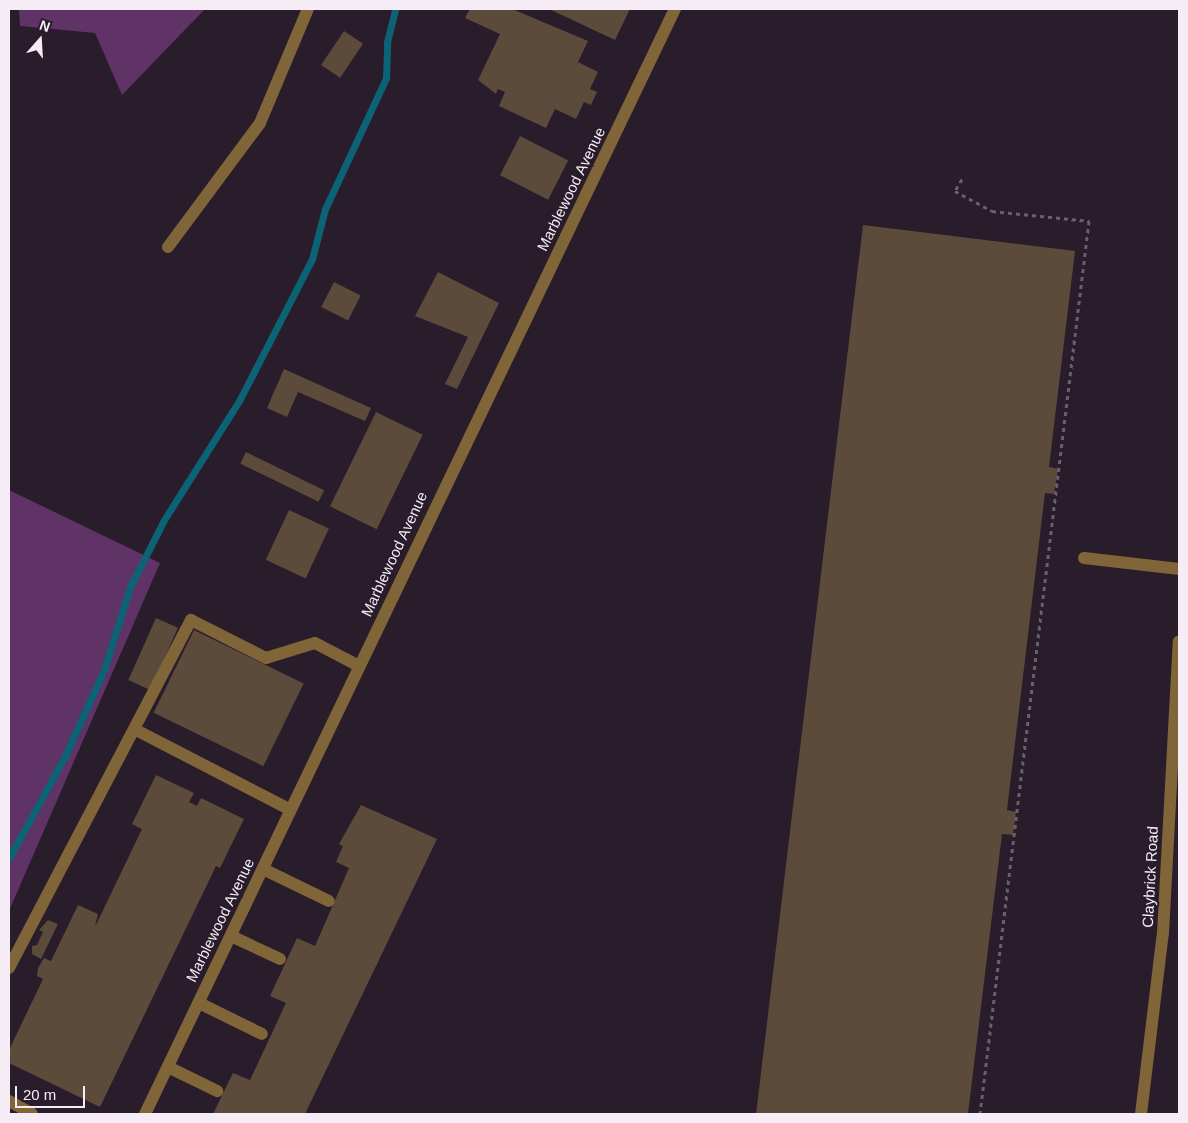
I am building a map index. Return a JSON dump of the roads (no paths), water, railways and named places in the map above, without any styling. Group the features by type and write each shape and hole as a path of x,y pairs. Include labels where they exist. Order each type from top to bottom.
{"street":[{"path":"168,247 260,123 308,9"},
{"name":"Marblewood Avenue","path":"145,1114 675,9"},
{"path":"1084,558 1179,569"},
{"path":"9,968 136,730 191,620 266,658 315,644 359,666"},
{"name":"Claybrick Road","path":"1141,1114 1164,933 1179,641"},
{"path":"136,730 291,810"},
{"path":"263,869 328,901"},
{"path":"231,936 280,959"},
{"path":"198,1003 262,1034"},
{"path":"168,1067 217,1091"},
{"path":"9,1101 32,1114"}],"waterway":[{"path":"9,858 64,758 104,670 130,587 164,520 239,401 312,259 325,209 386,78 387,42 395,9"}]}
